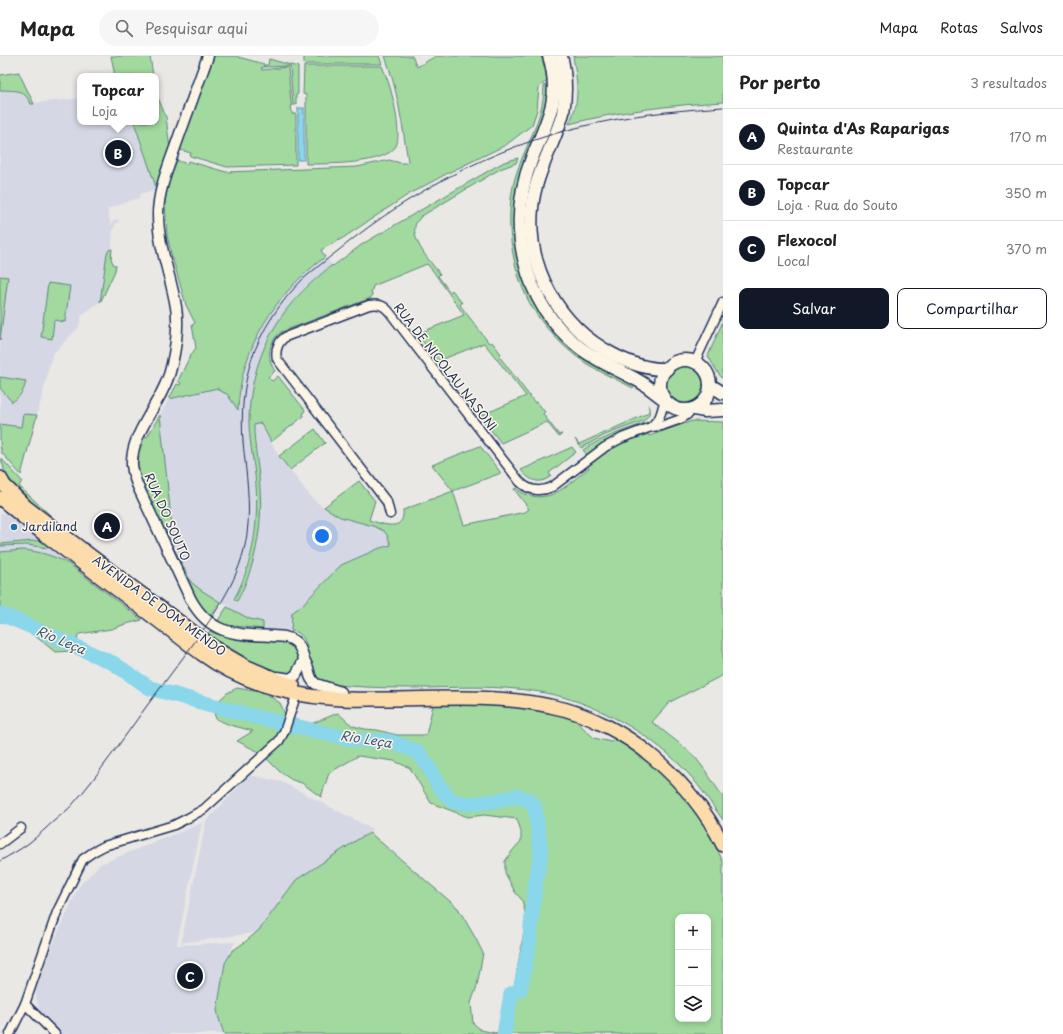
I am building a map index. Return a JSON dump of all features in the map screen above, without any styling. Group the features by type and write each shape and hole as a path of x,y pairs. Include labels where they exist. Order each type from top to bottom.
{"main road":[{"path":"549,56 554,88 551,110 547,124 529,168 522,192 520,207 520,234 523,257 534,288 545,309 556,324 569,338 591,355 638,380 664,399 668,404 676,408 684,410 723,410"},
{"path":"561,56 565,82 565,102 563,113 538,177 532,208 532,234 535,254 540,271 546,287 558,307 571,323 590,340 626,361 649,368 667,369"},
{"path":"664,399 661,389 661,381 663,374 667,369 680,361 695,362 707,373 710,385 706,399 701,405 693,409"},
{"path":"710,385 723,393"},
{"name":"AVENIDA DE DOM MENDO","path":"0,478 4,485 26,507 152,603 226,655 245,666 285,683 301,687 340,692 499,692 526,694 552,698 565,702 603,717 626,729 647,743 668,760 687,780 705,801 723,827"},
{"name":"AVENIDA DE DOM MENDO","path":"0,498 44,534 208,659 228,670 266,686 317,697 340,699 496,699 532,702 582,716 615,731 630,740 650,754 670,772 692,796 723,845"}],"street":[{"name":"RUA DO SOUTO","path":"208,56 173,154 160,196 158,216 160,238 176,308 176,345 166,384 139,433 135,445 132,456 134,477 191,600 200,614 211,624 225,631 240,634 285,637 291,639 300,647 308,667 309,675 313,682 340,692"},
{"path":"695,362 723,302"},
{"name":"RUA DE NICOLAU NASONI","path":"390,514 387,502 277,359 276,352 278,343 285,337 369,305 374,304 383,306 391,314 520,482 526,487 534,490 544,490 552,487 605,447 622,438 651,427 661,426 681,420 693,409"},
{"path":"651,427 659,418 664,399"},
{"path":"270,676 290,679 296,675 304,660"},
{"path":"10,1034 25,1004 57,912 83,859 104,846 174,825 204,809 278,741 284,732 297,693"},
{"path":"0,844 21,828"},
{"path":"25,1004 55,1034"}],"shaded area":[{"path":"19,72 34,103 77,98 77,125 135,125 157,190 155,192 150,191 141,194 139,198 107,209 111,225 113,221 118,219 119,222 116,223 113,230 111,259 114,265 116,265 115,271 101,301 82,315 79,327 52,355 29,444 0,429 0,75"},
{"path":"325,257 332,265 306,287 285,312 270,335 261,355 255,376 249,420 256,489 256,524 250,556 234,599 237,601 244,588 257,543 260,518 260,490 254,425 261,423 279,456 311,497 340,517 373,526 384,531 391,545 380,548 341,565 301,606 292,613 291,631 232,626 217,622 228,605 221,601 210,617 169,545 138,459 140,451 177,384 180,385 181,383 178,381 190,356 239,405 242,382 247,362 263,325 278,302 290,288"},
{"name":"Jardiland","path":"9,512 50,545 69,564 0,567 0,514"},
{"path":"250,775 282,782 373,829 292,893 261,932 181,943 206,821"},
{"path":"202,823 177,945 235,942 225,963 219,1019 224,1034 59,1034 40,1013 35,992 54,941 79,886 100,864"}],"green space":[{"path":"111,56 150,56 153,73 114,73"},
{"path":"213,56 238,56 264,64 263,68 261,68 262,70 288,67 292,114 296,114 296,165 227,167 190,156 191,153 180,150"},
{"path":"304,56 379,56 382,64 304,64"},
{"path":"385,56 412,56 417,67 436,56 541,56 547,81 539,87 537,110 532,125 506,145 409,194 343,238 321,250 325,257 307,271 276,305 253,344 240,387 238,410 227,394 218,390 218,388 169,399 177,384 180,385 181,383 178,381 190,356 196,348 192,325 195,323 186,305 167,235 165,203 166,191 176,160 187,164 188,161 226,172 357,167 389,160 406,163 408,161 399,108"},
{"path":"573,56 723,56 723,102 646,109 569,124 577,98 577,82"},
{"path":"269,59 298,67 298,94 296,95 296,105 293,105 290,66 264,67 265,65 268,65"},
{"path":"304,66 382,66 390,88 396,113 398,136 396,146 390,152 380,157 368,160 306,164 306,95 303,94"},
{"path":"19,72 34,104 31,104 25,95 18,91 0,90 0,75"},
{"path":"549,82 545,116 517,192 514,220 518,258 544,317 635,383 633,388 584,362 556,339 539,318 530,303 522,287 516,269 510,232 511,195 519,166 541,110 544,86"},
{"path":"159,100 166,117 170,149 157,190 135,125 159,125"},
{"path":"518,158 516,163 500,169 420,217 416,224 416,239 425,255 440,274 438,276 450,292 452,290 462,303 460,305 489,343 492,342 501,354 499,356 535,403 537,402 545,412 543,414 559,435 562,434 559,437 547,422 501,443 480,416 526,396 484,343 438,361 417,334 464,315 427,264 373,286 371,298 281,332 273,340 271,345 270,361 275,371 268,377 272,381 278,376 305,410 303,414 304,416 271,442 261,423 254,425 261,503 259,532 249,575 237,601 234,599 241,585 251,555 256,523 257,507 255,475 249,421 252,387 262,354 277,323 298,296 310,284 332,265 333,266 364,243 504,162"},
{"path":"112,249 111,259 114,265 116,265 115,271 100,302 107,253"},
{"path":"0,276 8,277 0,340"},
{"path":"48,283 70,286 65,322 54,320 52,339 41,337"},
{"path":"723,321 723,379 708,356"},
{"path":"685,366 698,372 704,385 698,398 685,404 672,398 666,385 672,372"},
{"path":"0,377 26,381 21,393 12,402 0,388"},
{"path":"648,404 650,413 643,421 605,435 581,448 575,439 579,444 646,414 649,411"},
{"path":"23,414 37,415 21,475 1,452 0,424 21,427"},
{"path":"160,415 172,527 165,531 191,582 220,602 210,617 203,611 190,590 139,476 137,468 139,456 136,456 142,435 147,437"},
{"path":"692,421 723,422 723,675 670,702 652,722 684,747 695,757 705,770 723,797 723,820 703,791 667,753 638,731 622,722 605,713 571,700 539,692 506,688 368,687 333,685 317,680 310,665 304,639 297,632 291,631 292,613 301,606 341,565 380,548 391,545 384,531 373,526 340,517 324,507 359,481 375,501 369,520 386,525 392,525 400,522 403,517 403,510 453,491 464,525 525,512 529,509 514,489 516,488 530,496 540,497 550,495 568,485 589,468 587,466 606,452 621,444"},
{"path":"647,422 648,424 616,437 587,455 583,450 606,438"},
{"path":"315,429 325,443 290,470 279,456"},
{"path":"480,446 501,473 453,491 432,465"},
{"path":"572,447 576,452 549,473 551,476 547,479 538,481 531,479 521,470"},
{"path":"1,458 22,481 19,486 65,529 33,507 5,473"},
{"path":"44,540 50,547 27,545 0,546 0,544"},
{"path":"22,550 46,554 69,564 142,620 111,629 79,634 73,651 55,652 20,625 0,622 0,552"},
{"path":"227,607 250,619 263,622 263,629 226,625 217,622"},
{"path":"210,631 219,635 237,639 282,642 289,644 294,647 297,652 299,661 297,666 287,674 276,672 255,664 225,648 207,635"},
{"path":"237,688 265,693 280,703 285,714 298,721 311,724 338,713 353,726 365,729 377,730 397,735 426,735 433,705 489,705 521,707 575,720 594,738 611,742 615,739 633,750 665,777 692,808 704,825 723,862 723,1034 224,1034 217,1010 225,963 232,951 259,930 296,880 370,833 458,908 476,939 483,953 477,986 471,1003 473,1023 481,1030 495,1033 512,1028 517,990 515,982 526,919 522,900 515,892 505,873 505,861 521,841 521,831 517,819 484,815 468,817 431,803 410,768 394,761 358,756 329,773 321,797 302,783 292,780 280,772 261,753 237,741 253,731 230,725 216,719 212,707 227,693"}],"water":[{"path":"298,108 304,108 304,160 298,160"}],"waterway":[{"name":"Rio Leça","path":"0,614 113,663 150,688 248,715 354,740 389,741 418,752 428,766 438,785 452,801 469,804 494,801 516,796 530,800 535,808 541,853 535,885 529,946 520,990 511,994 504,1034"}],"tram line":[{"path":"0,861 29,843 67,810 83,793 191,647 226,594 239,565 247,534 248,499 242,422 244,391 248,371 255,350 266,327 279,307 303,279 369,227 400,205 466,168 500,153 571,129 622,118 723,107"}],"place":[{"name":"Topcar","path":"118,153"},
{"name":"Quinta d'As Raparigas","path":"107,526"},
{"name":"Jardiland","path":"14,527"},
{"name":"Flexocol","path":"190,976"}]}
